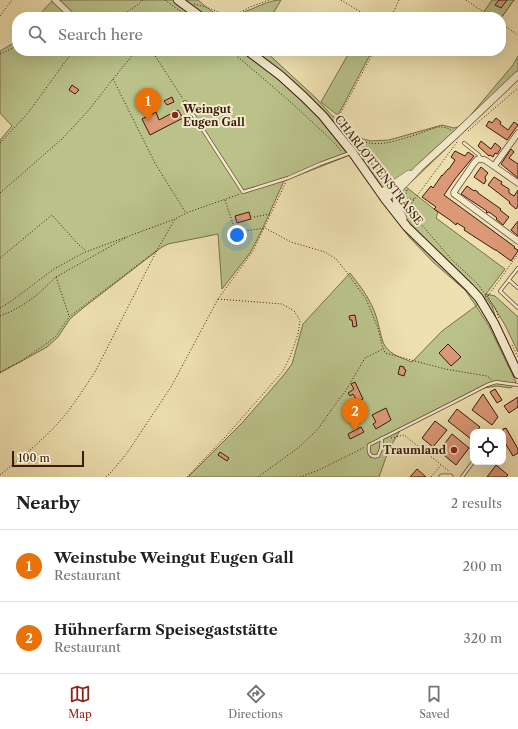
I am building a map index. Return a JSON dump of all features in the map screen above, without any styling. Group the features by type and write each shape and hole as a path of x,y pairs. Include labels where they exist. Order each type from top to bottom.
{"main road":[{"path":"178,0 194,12"},
{"name":"CHARLOTTENSTRASSE","path":"255,56 281,76 323,116 352,152 407,227 479,298 494,323 518,374"}],"street":[{"path":"55,0 68,12"},
{"path":"383,196 458,137 518,75"},
{"path":"494,166 518,133"},
{"path":"518,183 485,160 480,159 476,160 454,192 454,194 518,241"},
{"path":"407,227 398,210 396,202 398,193 403,185 419,168"},
{"path":"383,196 403,185"},
{"path":"442,477 451,475"}],"lane":[{"path":"185,102 243,192 288,178 352,152"},
{"path":"464,143 480,155 480,159"},
{"path":"518,268 500,291 518,308"},
{"path":"509,280 518,288"},
{"path":"382,438 381,449 378,456 374,457 368,451 369,445 382,438 487,385 496,382 518,385"},
{"path":"462,477 471,465"}],"path":[{"path":"0,16 12,0"},
{"path":"127,12 143,0"},
{"path":"165,0 181,12"},
{"path":"241,12 269,0"},
{"path":"341,0 361,12"},
{"path":"393,12 399,0"},
{"path":"466,0 484,12"},
{"path":"505,12 514,0"},
{"path":"193,3 218,12"},
{"path":"506,27 518,35"},
{"path":"0,54 12,47"},
{"path":"0,143 28,113 69,56"},
{"path":"0,193 62,139 88,111 132,56"},
{"path":"155,56 185,102"},
{"path":"237,56 296,106 324,133 343,155"},
{"path":"371,56 339,116 338,120 342,127 362,141 370,143 389,142 440,127 449,128 458,137 408,209"},
{"path":"113,78 156,165 186,213"},
{"path":"465,134 518,88"},
{"path":"354,136 353,139 388,186"},
{"path":"106,477 127,453 171,387 218,299 253,251 288,178"},
{"path":"0,308 54,269 87,251 243,192"},
{"path":"225,199 235,230 238,232 265,228 291,242 325,252 336,259 366,299 378,328 385,353 445,368 487,376 496,382"},
{"path":"404,199 415,199"},
{"path":"254,217 270,214"},
{"path":"0,258 52,215 77,244 87,251"},
{"path":"0,475 53,429 72,406 95,372 157,250 175,219"},
{"path":"0,316 26,303 56,277 129,236"},
{"path":"0,372 30,356 46,344 56,336 69,317 157,250"},
{"path":"488,296 518,254"},
{"path":"56,277 69,317"},
{"path":"187,477 227,436 283,371 290,358 298,334 300,321 298,317 294,311 282,304 218,299"},
{"path":"258,477 298,448 318,429 345,392 365,358 383,349"},
{"path":"388,435 392,438 404,435 451,475"},
{"path":"300,477 319,470 369,445"},
{"path":"431,477 441,465"}],"green space":[{"path":"53,0 198,0 213,12 42,12"},
{"path":"281,0 274,12 244,12 273,1"},
{"path":"492,0 514,0 505,12 484,12"},
{"path":"12,44 12,56 270,56 316,98 331,115 363,139 371,141 389,140 442,125 454,128 458,127 469,117 513,65 518,56 518,80 406,187 438,212 436,218 505,269 485,296 492,306 496,318 483,298 476,306 465,290 434,263 410,238 350,155 284,181 250,253 222,289 218,234 168,244 162,247 70,319 58,337 47,347 0,373 0,140 12,126 0,113 0,51"},
{"path":"347,56 369,56 338,115 321,102"},
{"path":"350,273 371,304 376,316 382,340 387,349 401,358 412,362 442,331 476,306 489,326 516,382 511,388 497,386 484,388 401,429 389,449 379,477 188,477 242,423 283,376 292,364 303,324"},
{"path":"486,294 495,296 518,317 518,352 505,325"}],"building":[{"path":"499,0 507,0 501,8 495,5"},
{"path":"72,85 79,90 75,94 69,90"},
{"path":"172,97 174,102 167,105 164,101"},
{"path":"178,110 183,118 150,135 142,119 156,112 159,120"},
{"path":"496,118 501,122 500,124 508,130 514,122 518,125 507,140 486,126 489,121 492,123"},
{"path":"481,141 491,149 495,143 501,148 493,157 490,155 489,156 478,146"},
{"path":"511,149 514,152 509,158 518,164 518,178 501,164"},
{"path":"455,151 465,156 468,152 474,156 444,195 515,247 514,248 518,251 511,261 464,230 465,228 457,223 456,225 434,209 436,207 422,197 431,186 433,188 442,175 449,169 455,160 451,157"},
{"path":"481,167 488,173 485,177 486,181 484,184 474,177"},
{"path":"494,177 502,182 501,184 509,189 509,193 514,196 518,190 518,206 516,209 509,203 510,202 488,185"},
{"path":"467,186 478,192 501,209 500,210 509,217 503,225 489,212 487,213 487,211 461,194"},
{"path":"249,212 251,219 237,223 235,216"},
{"path":"518,221 518,236 511,230"},
{"path":"355,315 357,326 353,327 352,320 350,320 349,316"},
{"path":"448,344 461,357 451,366 439,353"},
{"path":"400,366 404,367 406,370 404,376 398,374"},
{"path":"355,382 363,399 358,402 353,394 350,396 348,393 354,389 351,384"},
{"path":"495,389 502,400 497,403 490,392"},
{"path":"483,394 498,417 492,425 472,410"},
{"path":"518,397 518,407 509,413 504,406"},
{"path":"386,408 391,420 376,429 373,424 376,422 372,415"},
{"path":"457,409 480,427 478,429 470,429 470,438 448,421"},
{"path":"435,421 447,430 433,447 422,438"},
{"path":"361,427 364,432 350,439 348,434"},
{"path":"506,428 518,449 518,453 513,456 506,445 506,429 503,429"},
{"name":"Traumland","path":"452,434 469,448 456,465 439,451"},
{"path":"220,452 229,458 227,461 218,455"},
{"path":"496,465 508,475 506,477 487,477"},
{"path":"417,469 426,477 410,477"}],"place":[{"name":"Weingut Eugen Gall","path":"175,115"},
{"name":"Weinstube Weingut Eugen Gall","path":"148,121"},
{"name":"Hühnerfarm Speisegaststätte","path":"355,431"},
{"name":"Traumland","path":"454,450"}]}
